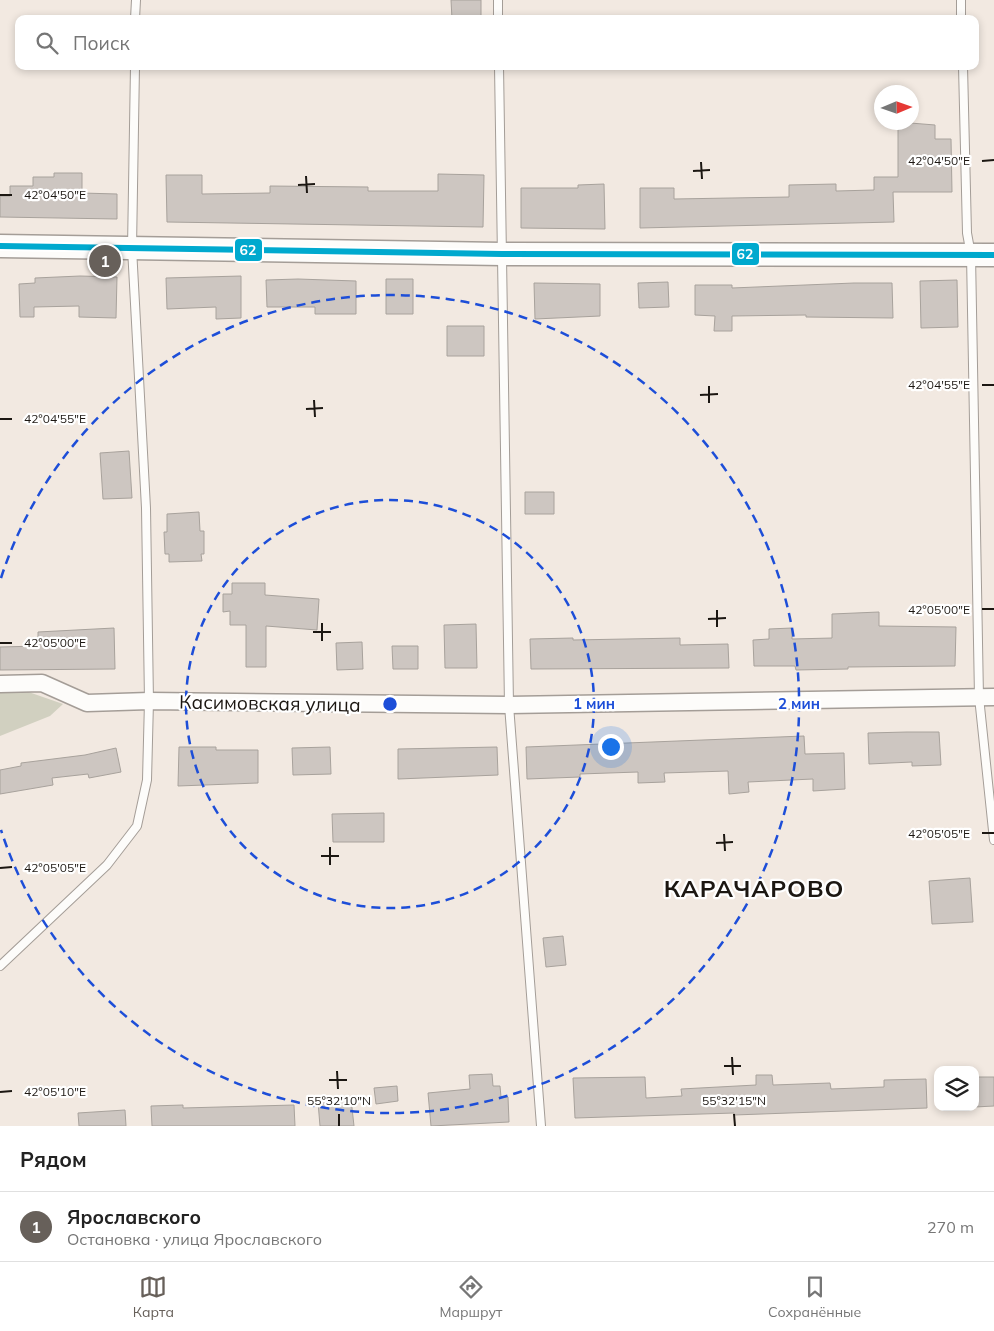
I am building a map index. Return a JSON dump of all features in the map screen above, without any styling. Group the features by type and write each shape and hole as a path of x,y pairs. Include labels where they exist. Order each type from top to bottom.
{"street":[{"path":"0,246 502,254 994,255"},
{"name":"Касимовская улица","path":"0,684 42,683 87,703 509,705 986,697"}],"lane":[{"path":"136,0 136,15"},
{"path":"498,0 498,15"},
{"path":"961,0 962,15"},
{"path":"0,966 107,865 136,826 147,780 149,702 146,508 132,248 135,70"},
{"path":"499,70 509,705 541,1126"},
{"path":"963,70 967,233 971,255 986,697 994,840"}],"shaded area":[{"path":"20,689 63,704 50,716 0,736 0,693"}],"building":[{"path":"451,0 481,0 481,15 452,15"},
{"path":"919,124 935,125 935,139 951,139 952,192 893,192 894,222 640,228 640,188 674,188 674,199 789,197 789,185 836,184 836,191 874,190 874,177 898,177 898,130 919,130"},
{"path":"54,173 82,173 82,193 117,194 117,219 0,217 0,196 10,196 10,186 33,186 33,177 54,177"},
{"path":"438,174 484,175 483,227 167,222 166,175 202,175 202,194 270,193 270,186 368,187 368,191 438,191"},
{"path":"604,184 605,229 521,228 521,188 578,188 578,185"},
{"path":"241,276 241,318 216,319 216,307 167,309 166,278"},
{"path":"117,277 116,318 79,317 79,306 34,307 34,317 20,317 19,284 35,283 35,278"},
{"path":"386,279 413,279 413,314 386,314"},
{"path":"266,280 356,281 356,314 315,314 315,307 267,307"},
{"path":"957,280 958,327 921,328 920,281"},
{"path":"668,282 669,307 639,308 638,283"},
{"path":"534,283 600,284 600,316 535,319"},
{"path":"892,283 893,318 806,317 806,315 732,316 732,331 714,331 715,316 695,315 695,285 732,285 732,288"},
{"path":"447,326 484,326 484,356 447,356"},
{"path":"129,451 132,498 103,499 100,453"},
{"path":"525,492 554,492 554,514 525,514"},
{"path":"199,512 200,531 204,531 204,554 201,554 202,561 169,562 169,554 165,554 164,532 167,532 167,514"},
{"path":"232,583 265,583 265,595 319,599 317,630 266,626 266,667 246,667 246,625 230,625 230,611 223,612 223,594 232,594"},
{"path":"879,612 879,626 956,627 955,666 848,667 848,669 796,670 795,666 754,666 753,640 769,639 769,629 792,628 792,639 832,638 832,614"},
{"path":"476,624 477,668 445,668 444,625"},
{"path":"114,628 115,669 0,670 0,647 38,646 38,632"},
{"path":"573,638 573,640 680,638 680,645 728,644 729,668 531,669 530,639"},
{"path":"362,642 363,669 337,670 336,643"},
{"path":"392,646 418,646 418,669 393,669"},
{"path":"939,732 941,765 912,766 912,762 869,764 868,733"},
{"path":"804,736 805,754 844,753 845,789 813,791 813,779 748,782 749,792 729,794 728,771 664,773 665,782 638,783 638,772 580,774 580,777 527,779 526,747"},
{"path":"179,747 216,747 216,750 258,750 258,783 178,786"},
{"path":"330,747 331,774 293,775 292,748"},
{"path":"497,747 498,775 398,779 398,749"},
{"path":"116,748 121,772 89,778 88,774 52,778 53,785 0,794 0,770 21,766 21,763 85,755"},
{"path":"384,813 384,842 333,842 332,814"},
{"path":"970,878 973,922 932,924 929,881"},
{"path":"563,936 566,965 546,967 543,938"},
{"path":"492,1074 493,1086 500,1086 501,1097 508,1097 509,1122 431,1126 428,1093 470,1089 469,1075"},
{"path":"756,1075 772,1075 773,1085 830,1083 831,1089 884,1087 884,1080 926,1079 927,1108 734,1115 734,1113 575,1118 573,1078 645,1077 646,1098 682,1096 681,1089 756,1085"},
{"path":"979,1077 994,1077 994,1106 979,1107"},
{"path":"397,1086 398,1101 376,1104 374,1088"},
{"path":"351,1099 354,1126 320,1126 318,1102"},
{"path":"183,1105 183,1108 294,1105 295,1126 152,1126 151,1106"},
{"path":"125,1110 126,1126 79,1126 78,1113"}],"transit line":[{"name":"62","path":"0,246 502,254 994,255"}],"place":[{"name":"Ярославского","path":"105,261"}],"district":[{"name":"КАРАЧАРОВО","path":"754,888"}]}
